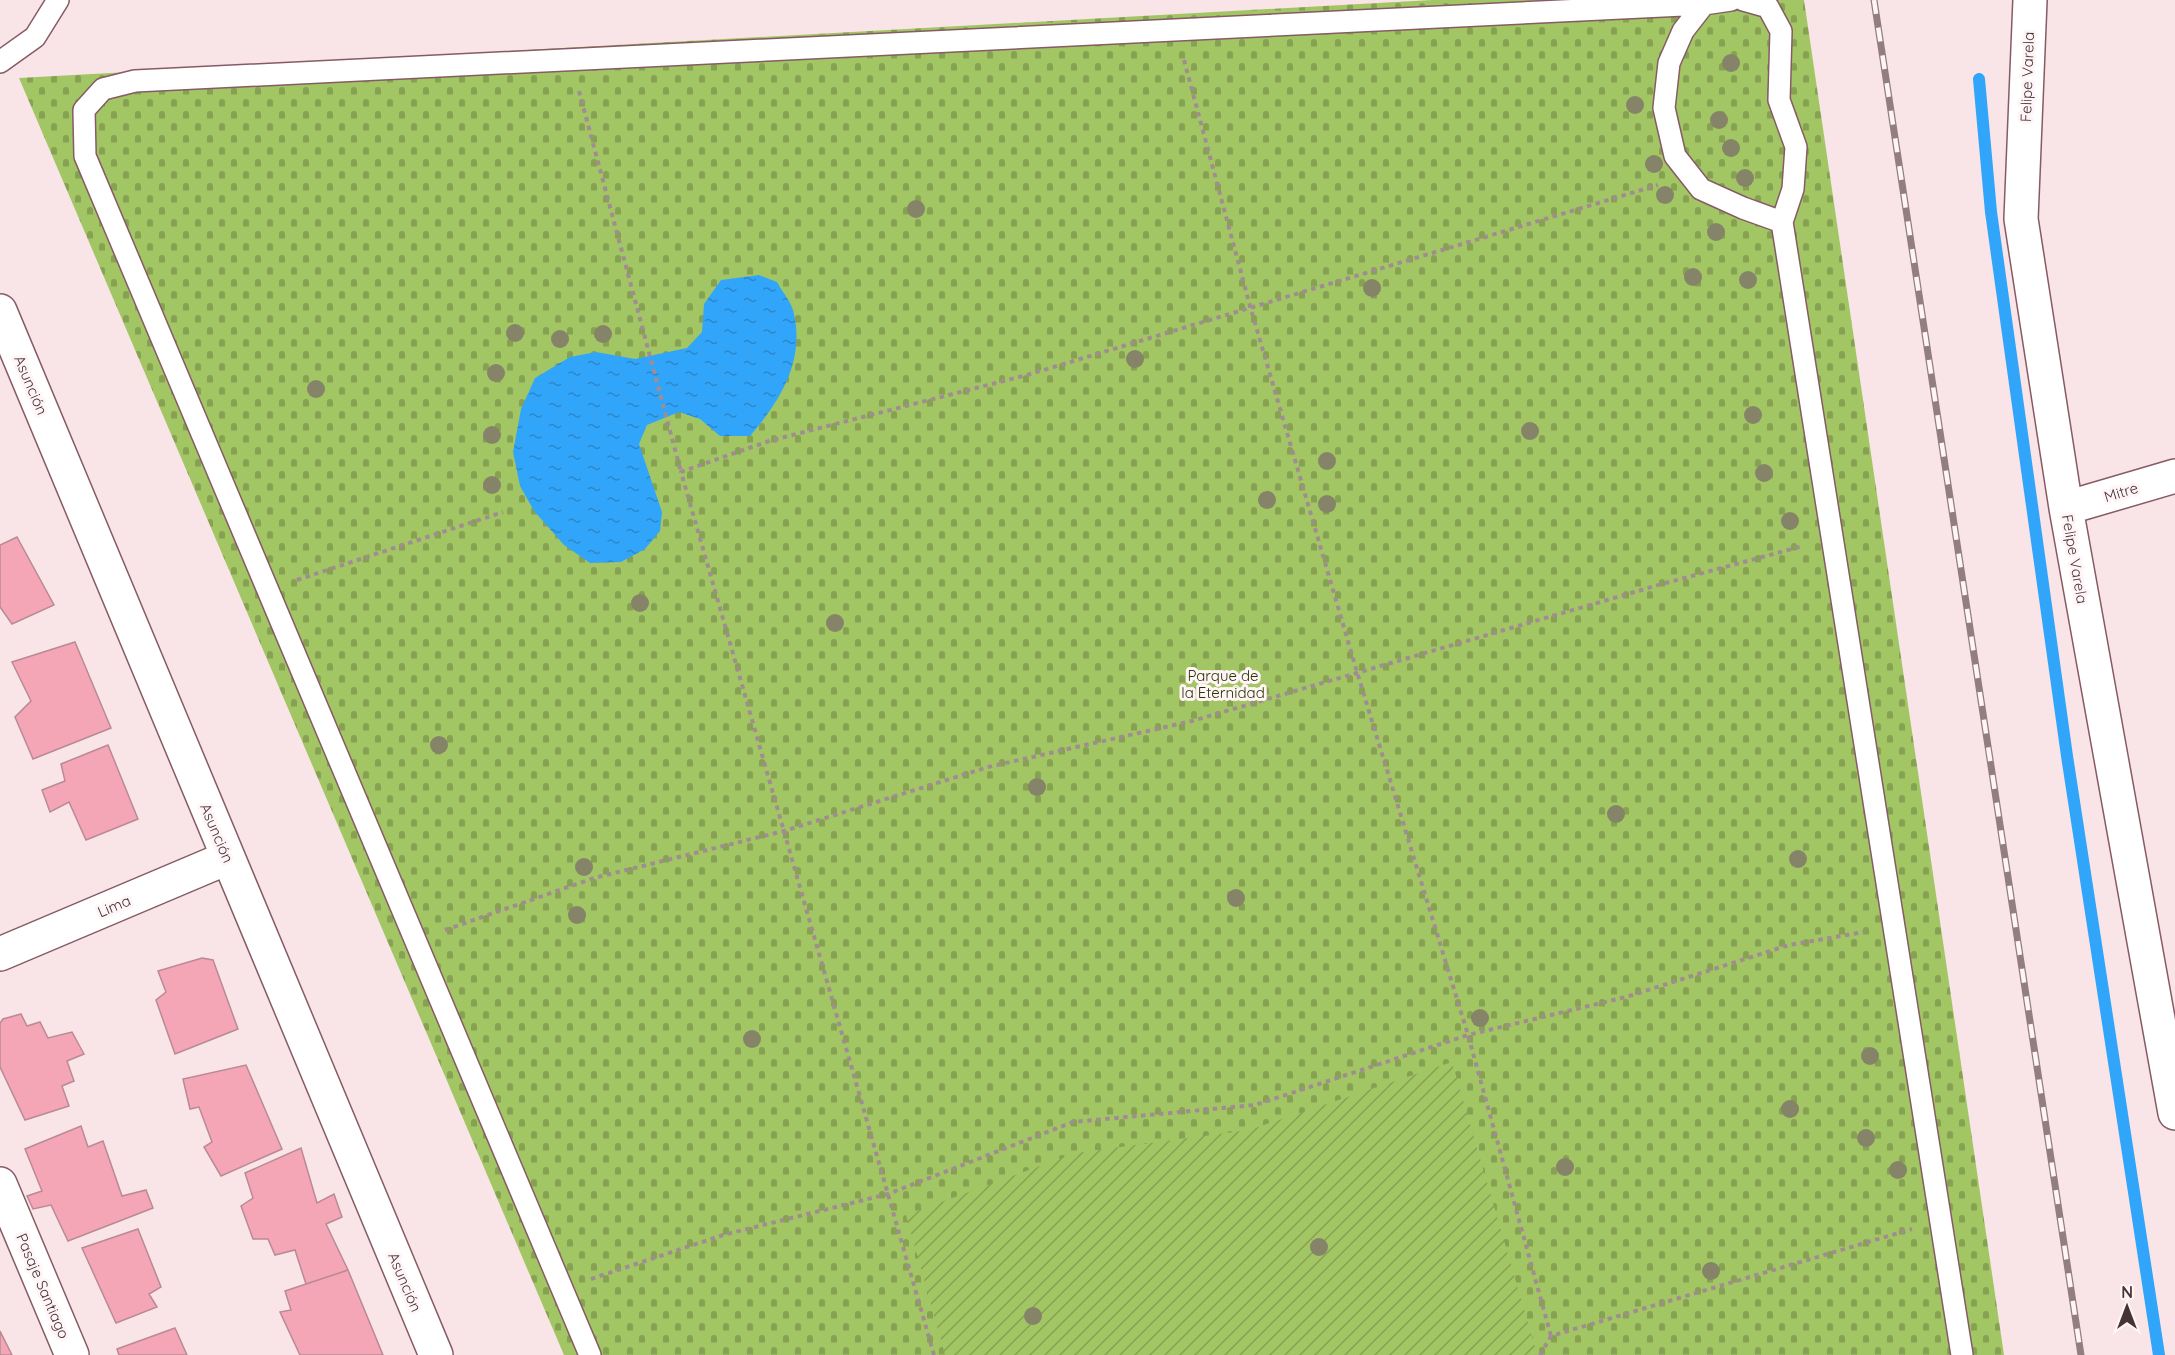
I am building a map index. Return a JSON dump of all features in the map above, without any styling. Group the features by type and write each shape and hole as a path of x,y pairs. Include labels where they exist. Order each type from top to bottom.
{"street":[{"name":"Felipe Varela","path":"2030,0 2021,219 2066,508 2175,1113"},
{"name":"Asunción","path":"0,311 436,1355"},
{"name":"Mitre","path":"2066,508 2175,476"},
{"name":"Lima","path":"0,954 227,858"},
{"name":"Pasaje Santiago","path":"0,1184 72,1355"}],"lane":[{"path":"0,62 34,37 58,0"},
{"path":"590,1355 85,156 84,110 104,89 135,81 1704,4 1731,0"},
{"path":"1743,0 1768,7 1782,31 1779,100 1796,147 1793,189 1782,222 1962,1355"},
{"path":"1704,4 1683,31 1669,63 1664,108 1675,156 1701,189 1782,222"}],"path":[{"path":"1176,29 1250,306 1357,672 1468,1035 1551,1336"},
{"path":"571,59 681,472 934,1355"},
{"path":"681,472 769,441 1027,375 1690,175"},
{"path":"268,590 502,512"},
{"path":"415,940 594,878 784,831 988,766 1192,721 1662,584 1833,538"},
{"path":"562,1289 723,1235 888,1194 1072,1122 1255,1105 1468,1035 1626,997 1789,945 1894,927"},
{"path":"1540,1355 1551,1336 1941,1221"}],"green space":[{"name":"Parque de la Eternidad","path":"1432,0 1804,0 2004,1355 564,1355 19,78"},
{"path":"1452,1062 1535,1347 1531,1355 945,1355 906,1215 1075,1153 1249,1130"}],"water":[{"path":"759,275 777,282 793,310 796,345 788,378 781,393 750,436 720,436 700,419 679,412 647,425 639,444 662,512 660,531 645,549 621,562 590,563 564,545 534,511 520,486 513,452 521,409 535,378 570,357 596,352 635,359 687,348 702,332 704,304 721,280"}],"building":[{"path":"17,537 54,605 12,624 0,607 0,545"},
{"path":"75,642 111,728 33,759 15,717 31,701 12,662"},
{"path":"108,745 138,819 86,840 69,802 50,812 42,790 65,781 61,764"},
{"path":"202,958 213,960 238,1029 175,1054 156,1000 166,992 158,971"},
{"path":"21,1014 27,1026 40,1022 48,1038 72,1032 84,1054 67,1061 74,1081 62,1086 69,1106 25,1120 0,1067 0,1023 3,1019"},
{"path":"246,1065 282,1149 221,1176 204,1147 212,1142 199,1107 190,1109 183,1079"},
{"path":"81,1126 88,1147 103,1141 122,1196 146,1190 153,1208 68,1241 51,1205 33,1209 27,1196 42,1191 25,1149"},
{"path":"301,1148 317,1203 334,1194 342,1217 326,1224 348,1270 306,1284 295,1250 275,1255 268,1239 253,1239 241,1206 253,1198 245,1173"},
{"path":"138,1229 161,1287 149,1294 157,1307 116,1323 82,1248"},
{"path":"348,1270 383,1355 300,1355 280,1312 291,1310 285,1291"},
{"path":"175,1328 187,1355 119,1355 117,1349"},
{"path":"0,1331 12,1355 0,1355"}],"waterway":[{"path":"1979,79 1991,212 2067,756 2159,1355"}],"railway":[{"path":"1874,0 2081,1355"}]}
